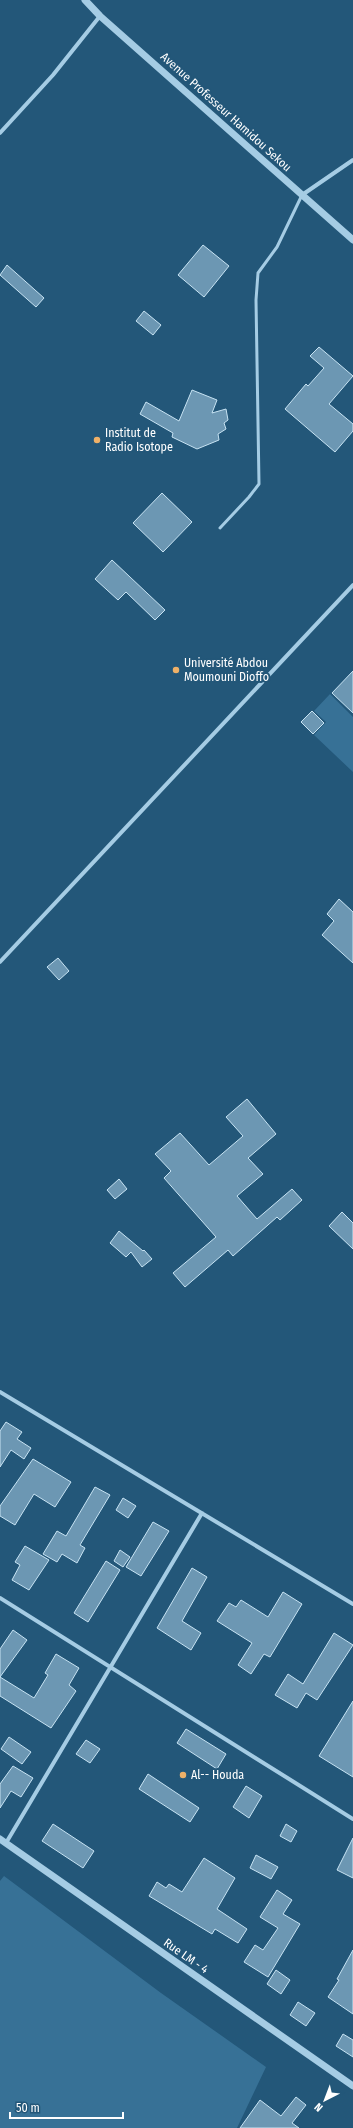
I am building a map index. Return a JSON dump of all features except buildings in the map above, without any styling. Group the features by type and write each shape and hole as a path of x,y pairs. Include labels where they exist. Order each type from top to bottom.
{"street":[{"name":"Avenue Professeur Hamidou Sekou","path":"85,0 100,16 353,240"},
{"path":"0,134 53,75 100,16"},
{"path":"302,195 353,160"},
{"path":"0,962 353,585"},
{"path":"0,1392 353,1604"},
{"path":"3,1841 111,1667 202,1513"},
{"path":"0,1598 353,1819"},
{"name":"Rue LM - 4","path":"3,1841 353,2086"}],"lane":[{"path":"220,528 259,484 256,300 258,273 277,247 302,195"}],"shaded area":[{"path":"330,694 353,717 353,772 314,735 326,722 314,711"},
{"path":"4,1876 161,1993 266,2067 237,2128 0,2128 0,1881"}],"place":[{"name":"Institut de Radio Isotope","path":"97,440"},
{"name":"Université Abdou Moumouni Dioffo","path":"176,670"},
{"name":"Al-- Houda","path":"183,1775"}]}
